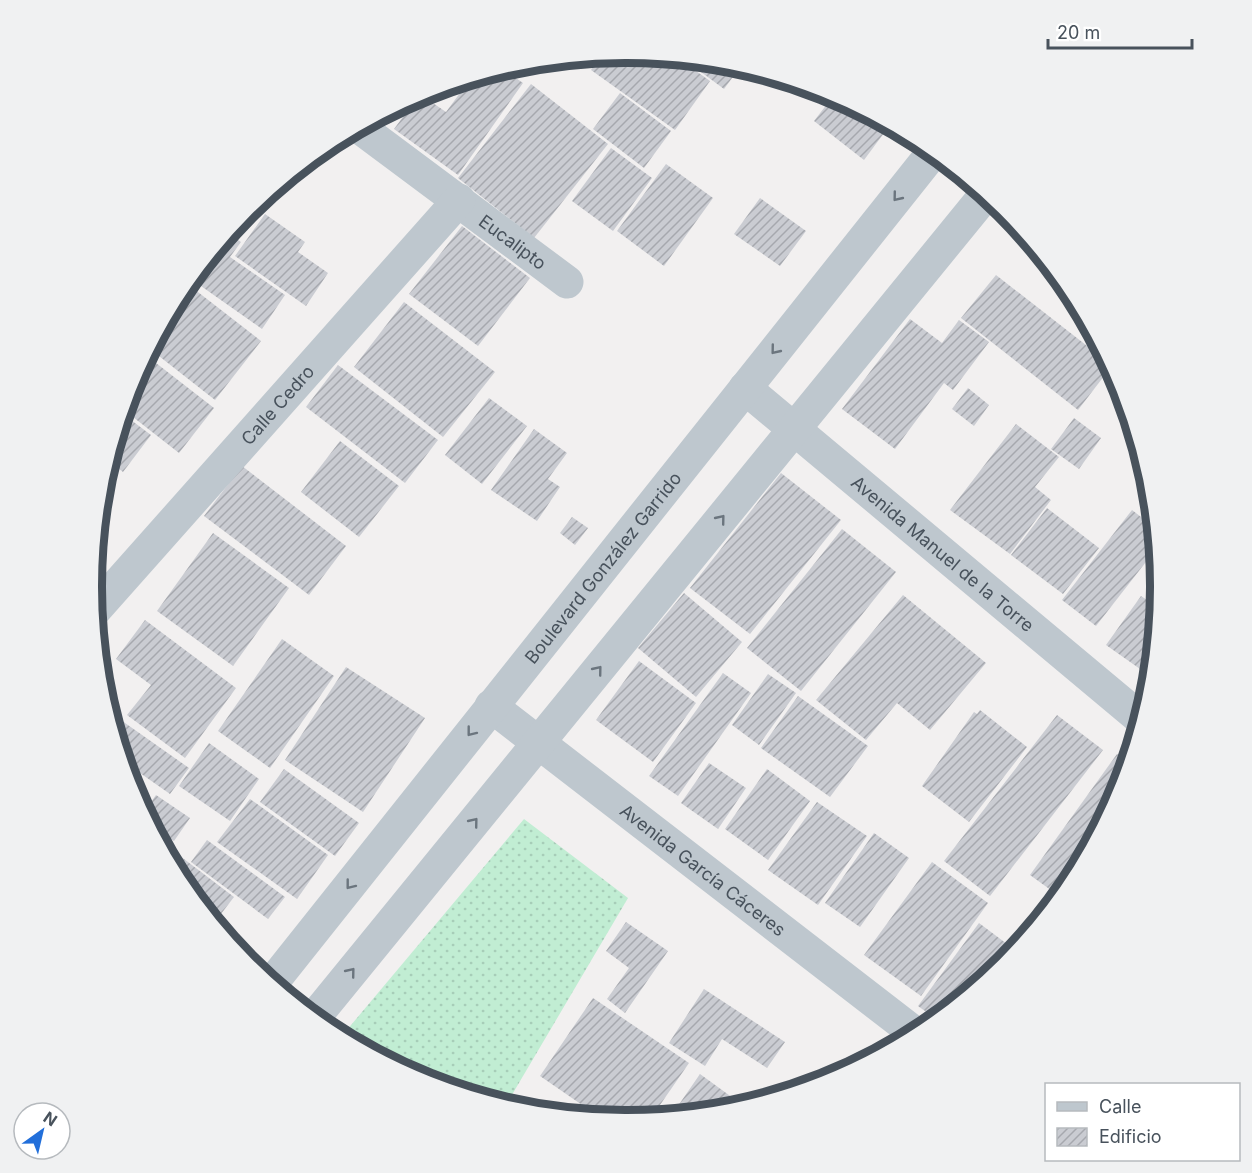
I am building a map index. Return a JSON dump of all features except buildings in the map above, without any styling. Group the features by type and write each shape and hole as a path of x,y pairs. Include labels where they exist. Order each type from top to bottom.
{"street":[{"name":"Eucalipto","path":"366,132 567,282"},
{"name":"Boulevard González Garrido","path":"277,976 928,159"},
{"name":"Calle Cedro","path":"103,600 459,200"},
{"path":"320,1011 980,201"},
{"name":"Avenida Manuel de la Torre","path":"745,388 1134,713"},
{"name":"Avenida García Cáceres","path":"491,706 908,1028"}],"green space":[{"path":"524,819 628,898 511,1097 426,1070 394,1056 347,1030"}]}
